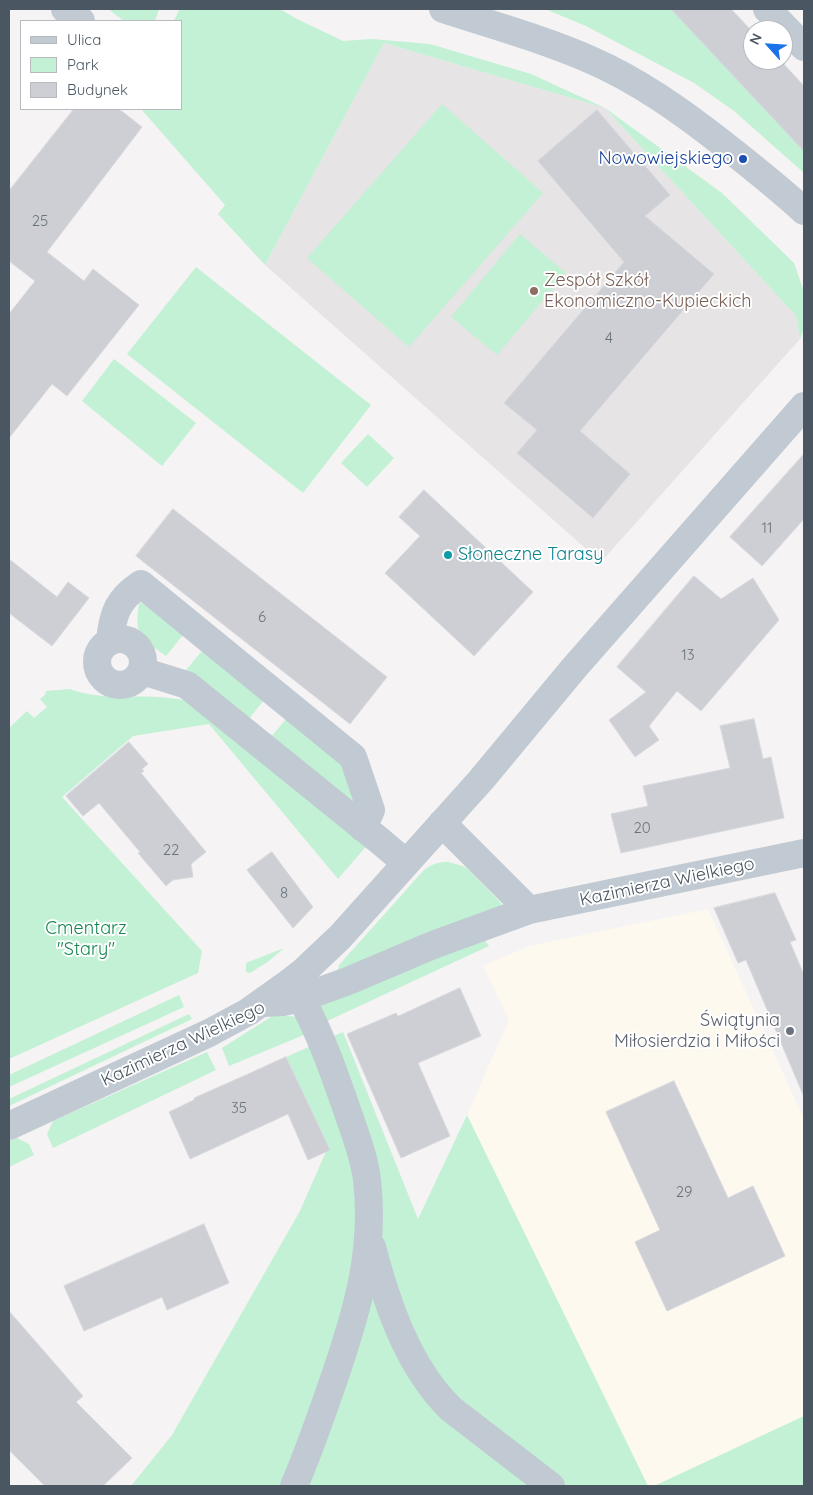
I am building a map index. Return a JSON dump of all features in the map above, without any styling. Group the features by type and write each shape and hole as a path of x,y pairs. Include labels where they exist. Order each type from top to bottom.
{"street":[{"path":"66,9 80,20"},
{"path":"443,9 526,36 591,60 651,91 682,112 743,159 804,211"},
{"path":"767,9 804,47"},
{"path":"262,1003 304,971 340,937 481,780 574,668 804,406"},
{"path":"110,640 113,620 121,601 130,591 141,584 353,757 371,810 363,828"},
{"path":"121,638 132,641 141,649 144,660 142,671 135,680 125,685 113,684 104,679 97,669 97,657 101,647 110,640 121,638"},
{"path":"142,671 187,685 406,863"},
{"path":"442,824 529,910"},
{"name":"Kazimierza Wielkiego","path":"9,1126 209,1033 262,1003 284,1002 301,998 348,981 433,945 529,910 804,853"},
{"path":"294,1486 309,1451 349,1335 367,1257 370,1214 367,1178 360,1147 331,1066 301,998"},
{"path":"368,1236 378,1272 403,1338 419,1367 442,1400 551,1486"}],"shaded area":[{"name":"Zespół Szkół Ekonomiczno-Kupieckich","path":"384,43 605,108 796,316 800,339 601,562 265,265"},
{"path":"708,909 804,1119 804,1416 654,1486 648,1486 467,1115 509,1020 483,966 529,946"}],"green space":[{"path":"108,9 159,9 155,20 123,20"},
{"path":"173,9 280,9 343,41 372,39 430,44 531,74 605,108 384,43 265,265 218,214 225,205 142,110 182,110 182,20 174,20 179,10"},
{"path":"545,9 671,9 804,150 804,173 734,111 694,83 586,26"},
{"path":"442,104 543,193 409,347 307,258"},
{"path":"605,108 722,193 794,263 804,292 804,328 800,339 796,316"},
{"path":"520,234 566,273 497,355 451,317"},
{"path":"196,267 371,405 303,493 127,354"},
{"path":"114,359 196,423 162,466 82,401"},
{"path":"368,434 394,458 367,487 341,463"},
{"path":"139,603 142,603 183,635 166,656 141,636 138,623"},
{"path":"202,651 264,700 248,720 186,670"},
{"name":"Cmentarz \"Stary\"","path":"70,689 91,695 160,697 184,700 369,843 338,879 209,724 133,736 62,797 202,951 198,973 9,1059 9,728 27,711 34,718 47,707 40,699 45,695 46,691"},
{"path":"287,718 343,763 357,805 271,737"},
{"path":"448,862 463,866 469,870 501,903 502,907 338,970 339,965 423,871 435,864"},
{"path":"482,936 489,946 325,1022 320,1004"},
{"path":"284,948 269,961 250,973 246,972 246,963"},
{"path":"179,995 184,1007 9,1087 9,1075"},
{"path":"189,1014 192,1019 9,1106 9,1099"},
{"path":"274,1015 299,1017 306,1034 229,1066 222,1048"},
{"path":"343,1032 418,1219 467,1115 648,1486 131,1486 172,1435 300,1211 328,1147 286,1057"},
{"path":"207,1052 216,1070 53,1148 47,1134 53,1121"},
{"path":"17,1138 29,1144 34,1155 9,1167 9,1141"},
{"path":"804,1416 804,1486 654,1486"}],"building":[{"path":"671,9 731,9 743,22 743,70 789,70 804,86 804,151"},
{"path":"73,110 120,110 142,127 47,252 84,281 93,269 139,305 67,396 52,384 9,438 9,314 35,281 9,261 9,191"},
{"path":"597,110 670,195 645,216 714,274 580,431 630,474 593,518 517,453 537,430 504,403 624,262 538,161"},
{"path":"804,454 804,519 762,566 730,537"},
{"name":"Słoneczne Tarasy","path":"424,490 533,592 474,656 385,573 420,536 399,517"},
{"path":"173,509 387,677 350,724 136,556"},
{"path":"9,559 57,597 68,582 89,598 52,646 9,613"},
{"path":"694,576 721,599 753,578 779,620 701,711 677,691 649,726 659,740 635,757 609,720 646,692 617,667"},
{"path":"754,719 763,759 771,757 784,818 621,853 611,814 648,806 643,786 730,768 720,726"},
{"path":"129,742 148,764 142,769 144,771 141,773 206,852 191,864 193,877 173,880 166,886 99,803 83,816 66,796"},
{"path":"272,852 313,907 293,928 247,870"},
{"name":"Świątynia Miłosierdzia i Miłości","path":"775,893 796,940 790,942 804,975 804,1097 746,960 738,963 714,908"},
{"path":"460,988 481,1036 418,1063 450,1136 401,1158 347,1034 396,1013 398,1016"},
{"path":"286,1057 330,1150 308,1160 288,1114 190,1159 169,1112 194,1100 194,1098"},
{"path":"674,1081 728,1198 753,1186 785,1256 667,1311 635,1242 660,1230 606,1112"},
{"path":"204,1224 229,1283 167,1310 162,1297 84,1331 64,1286"},
{"path":"9,1311 83,1396 76,1402 132,1458 103,1486 45,1486 9,1450"}],"place":[{"name":"Nowowiejskiego","path":"743,159"},
{"name":"Zespół Szkół Ekonomiczno-Kupieckich","path":"534,291"},
{"name":"Słoneczne Tarasy","path":"448,555"},
{"name":"Świątynia Miłosierdzia i Miłości","path":"790,1031"}]}
